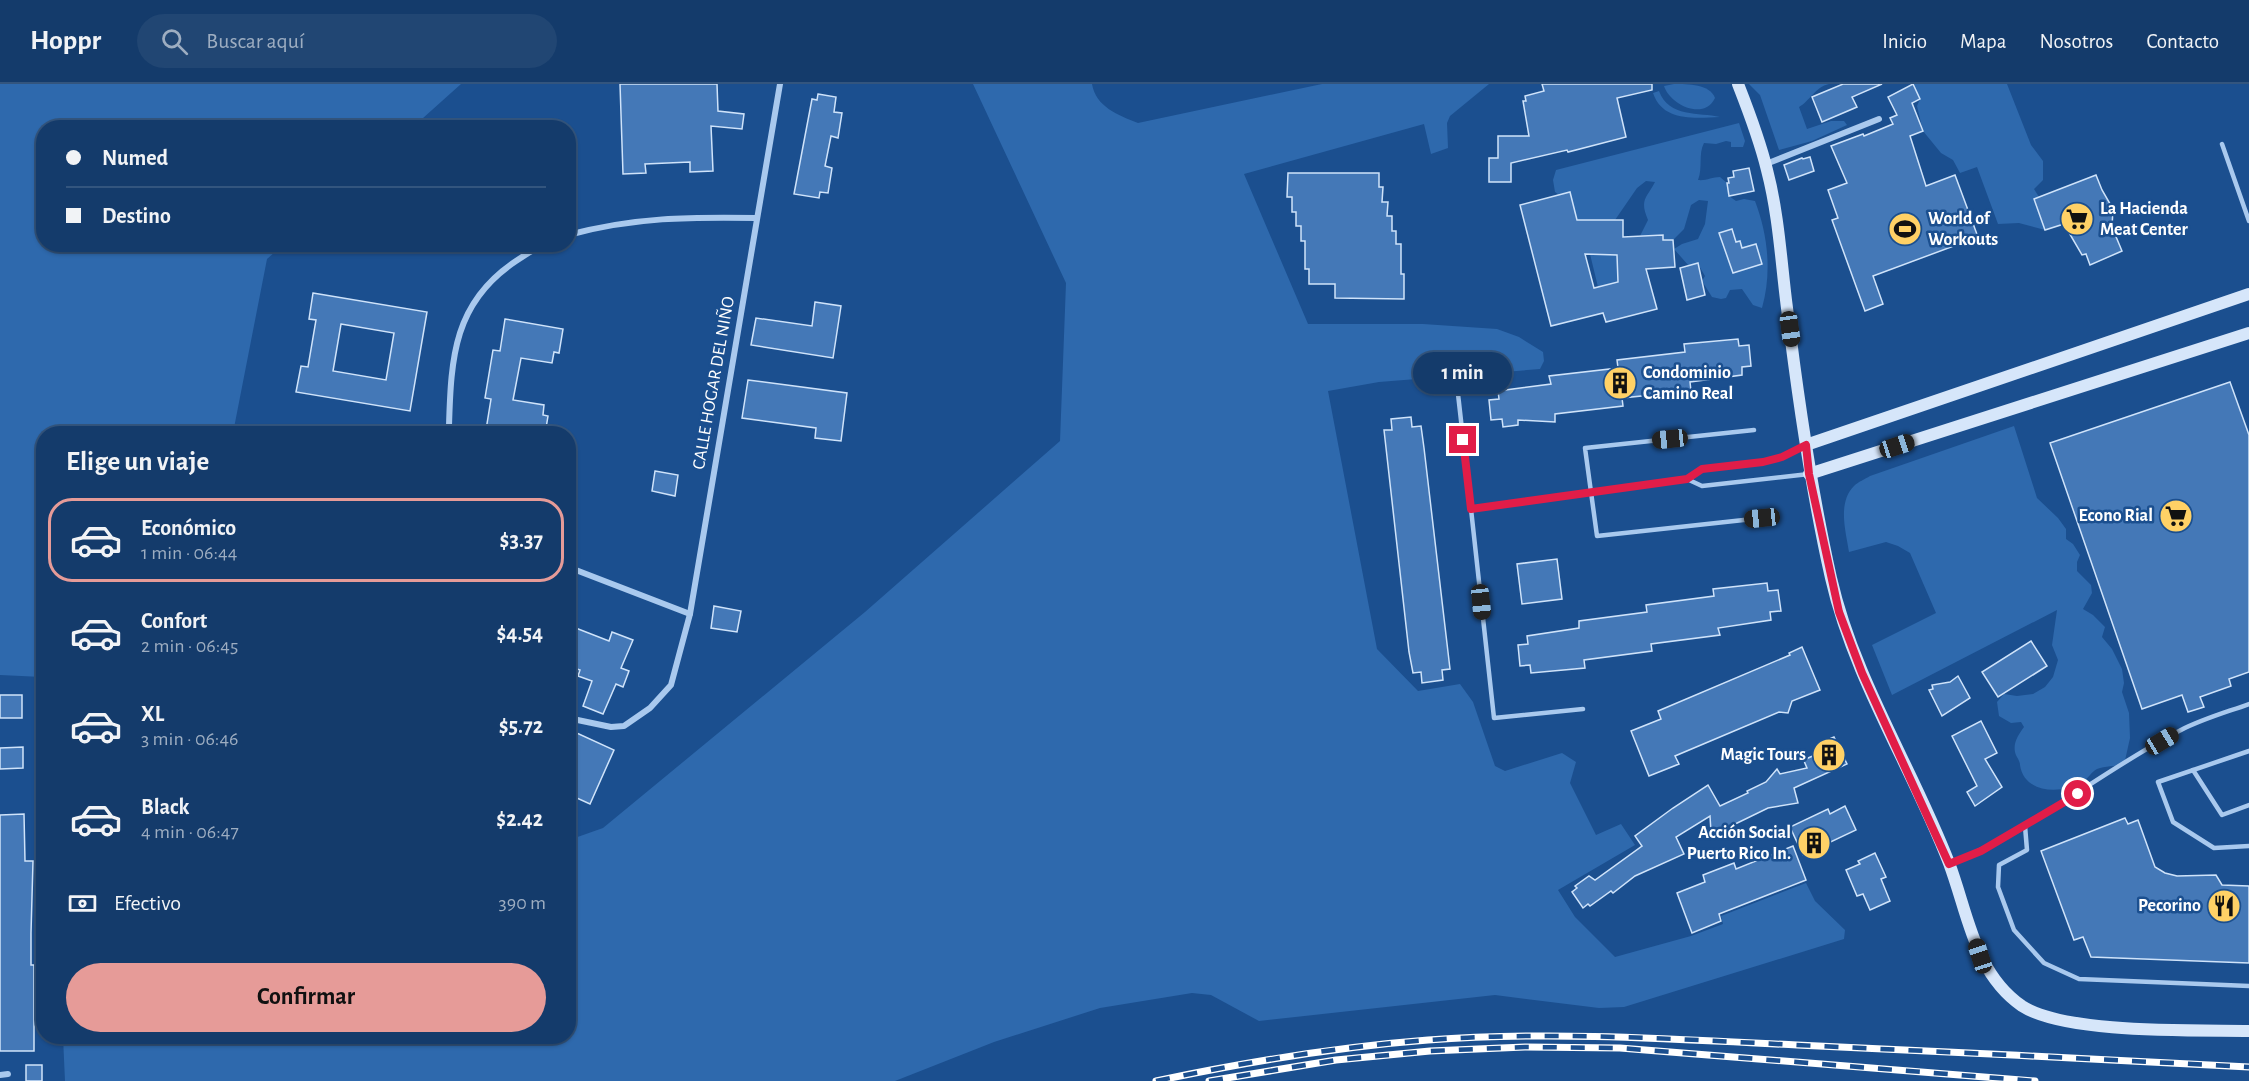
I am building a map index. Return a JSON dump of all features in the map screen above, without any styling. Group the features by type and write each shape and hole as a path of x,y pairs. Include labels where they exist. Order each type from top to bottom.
{"main road":[{"path":"1738,84 1766,164 1779,229 1809,474 1839,612 1862,673 1949,864 1980,956 2000,987 2022,1006 2046,1018 2088,1024 2249,1031"},
{"path":"1806,445 2249,294"},
{"path":"1809,474 2249,333"}],"street":[{"name":"CALLE HOGAR DEL NIÑO","path":"576,720 610,727 624,726 650,708 671,685 690,614 780,84"},
{"path":"1766,164 1880,119"},
{"path":"576,233 603,225 645,219 757,218"},
{"path":"449,426 452,370 457,340 473,302 500,272 531,252"},
{"path":"576,570 690,614"},
{"path":"0,1075 8,1074"}],"lane":[{"path":"2222,144 2249,221"},
{"path":"1458,394 1494,718 1583,709"},
{"path":"1754,430 1585,448 1597,536 1762,518"},
{"path":"1471,509 1687,479 1702,469 1763,462 1782,457 1806,445"},
{"path":"1687,479 1702,486 1809,474"},
{"path":"1949,864 1981,851 2025,826 2182,730 2249,704"},
{"path":"2249,751 2158,782 2173,822 2214,848 2249,846"},
{"path":"2193,770 2222,814 2249,805"},
{"path":"2025,826 2027,850 1999,865 1998,887 2014,930 2044,963 2079,979 2249,986"}],"shaded area":[{"path":"0,84 461,84 421,120 36,120 36,252 275,252 267,259 234,426 36,426 36,677 0,675"},
{"path":"973,84 1092,84 1094,92 1103,104 1138,123 1322,84 1489,84 1450,116 1447,123 1448,148 1431,154 1424,124 1244,174 1308,324 1423,324 1497,329 1519,337 1543,352 1544,361 1540,369 1379,382 1328,391 1377,649 1418,691 1460,684 1473,702 1495,766 1505,771 1562,753 1576,762 1570,783 1596,835 1621,824 1635,845 1558,890 1575,917 1615,957 1691,936 1723,924 1721,916 1806,883 1815,901 1845,930 1844,939 1624,1007 1599,1008 1495,995 1259,1021 1211,995 1192,993 1100,1008 994,1042 895,1081 65,1081 63,1044 576,1044 576,838 603,828 865,612 1060,441 1066,283"},
{"path":"1674,84 1704,87 1715,98 1710,105 1703,108 1688,108 1667,93 1664,86"},
{"path":"1749,84 1829,84 1820,88 1799,107 1807,129 1831,121 1844,121 1847,125 1812,141 1779,150 1760,95"},
{"path":"1913,84 2007,84 2031,145 2043,161 2043,180 2034,189 2039,197 2034,200 2045,230 2019,223 1998,224 1977,167 1960,173 1953,160 1941,153 1923,131 1917,106 1920,99"},
{"path":"1659,91 1664,100 1677,110 1720,117 1690,117 1672,114 1664,109 1653,93"},
{"path":"1739,123 1745,141 1743,147 1731,147 1731,142 1726,141 1716,144 1704,143 1698,180 1720,177 1727,183 1729,196 1736,201 1744,199 1755,201 1766,241 1768,268 1762,308 1753,305 1742,289 1730,290 1726,298 1712,297 1702,281 1705,276 1698,264 1689,266 1674,249 1698,239 1705,224 1708,201 1699,200 1691,205 1684,229 1673,240 1663,240 1663,235 1652,235 1641,252 1640,236 1648,220 1644,203 1655,182 1646,181 1637,188 1615,220 1598,220 1598,243 1583,243 1570,192 1558,194 1555,192 1553,180 1556,170"},
{"path":"1590,254 1617,255 1617,261 1631,281 1598,287"},
{"path":"2014,426 2037,498 2058,518 2066,529 2066,539 2073,544 2080,555 2077,571 2091,585 2092,593 2083,609 2105,627 2102,637 2112,649 2122,669 2124,683 2122,692 2129,713 2130,738 2124,765 2097,769 2075,786 2055,790 2036,786 2023,775 2015,745 2024,727 2021,722 2011,723 1999,716 1997,702 2004,694 2017,696 2033,694 2045,687 2053,677 2058,660 2052,645 2057,610 1892,695 1872,645 1936,613 1910,553 1886,542 1849,552 1845,527 1844,509 1849,493 1854,486 1870,476"}],"building":[{"path":"620,84 717,84 718,111 744,114 742,129 711,126 713,171 690,172 690,162 645,164 646,173 623,174"},
{"path":"1542,84 1652,84 1652,90 1617,98 1626,137 1568,152 1567,150 1511,163 1511,182 1489,182 1489,158 1498,158 1498,136 1529,136 1523,101 1526,101 1525,96 1544,91"},
{"path":"1843,84 1882,84 1852,97 1857,107 1822,122 1812,97"},
{"name":"World of Workouts","path":"1913,84 1920,99 1912,103 1923,131 1910,136 1926,186 1955,175 1978,237 1873,276 1883,304 1865,311 1832,220 1838,218 1828,190 1847,183 1831,146 1893,124 1890,118 1897,115 1888,97"},
{"path":"818,94 836,97 834,112 842,113 838,138 831,136 825,166 832,168 828,193 820,192 819,198 794,194 812,99 817,100"},
{"path":"1810,157 1814,171 1789,180 1784,165"},
{"path":"1749,168 1754,191 1729,196 1727,183 1729,183 1728,178 1734,177 1733,171"},
{"path":"1288,173 1379,173 1379,187 1383,187 1382,202 1388,202 1387,216 1392,216 1392,231 1396,231 1396,244 1401,244 1404,299 1335,298 1335,284 1309,284 1309,269 1305,269 1305,241 1301,241 1301,226 1296,226 1296,212 1292,212 1292,197 1287,197"},
{"name":"La Hacienda Meat Center","path":"2096,175 2113,209 2112,227 2122,251 2090,265 2086,254 2082,255 2064,224 2045,230 2034,199"},
{"path":"1570,192 1577,220 1623,220 1623,237 1663,235 1663,240 1673,240 1675,267 1646,269 1657,309 1606,322 1603,313 1551,326 1520,205","holes":["1585,254 1617,255 1618,282 1594,288"]},
{"path":"1732,229 1736,242 1740,241 1742,248 1756,244 1762,264 1733,273 1719,233"},
{"path":"1698,263 1705,295 1687,300 1680,268"},
{"path":"313,293 427,312 410,411 296,392 301,366 308,367 316,320 309,319","holes":["341,324 394,333 386,380 333,371"]},
{"path":"815,302 841,306 833,358 751,345 756,318 812,326"},
{"path":"505,319 563,329 559,353 554,352 552,363 521,358 513,400 544,405 543,415 548,416 546,426 487,426 491,399 485,398 493,350 500,351"},
{"name":"Condominio Camino Real","path":"1738,339 1739,346 1749,345 1751,366 1742,367 1742,375 1690,382 1691,391 1622,398 1623,406 1555,414 1555,422 1518,420 1518,425 1503,427 1502,419 1491,420 1489,400 1499,399 1498,391 1551,384 1549,376 1618,368 1617,360 1685,352 1684,344"},
{"path":"748,380 847,393 841,441 815,438 816,428 742,418"},
{"path":"2230,382 2249,435 2249,672 2229,679 2231,686 2200,697 2204,707 2188,712 2182,695 2142,709 2050,443"},
{"path":"1411,417 1412,427 1421,426 1450,669 1442,670 1443,680 1422,683 1421,672 1413,673 1409,652 1384,430 1392,430 1391,419"},
{"path":"655,471 678,475 675,496 652,491"},
{"path":"1557,559 1562,599 1522,604 1517,564"},
{"path":"1767,583 1768,591 1778,590 1781,611 1770,612 1771,620 1718,628 1720,635 1651,644 1652,651 1584,660 1585,668 1531,673 1530,665 1520,666 1518,645 1528,644 1527,636 1579,628 1579,621 1647,612 1646,605 1714,596 1713,589"},
{"path":"714,606 741,611 737,632 711,628"},
{"path":"576,628 609,641 612,632 633,640 621,668 629,671 623,687 616,684 603,714 583,706 592,681 578,676 580,670 576,669"},
{"path":"2031,641 2047,666 1998,697 1982,672"},
{"path":"1802,647 1820,690 1792,701 1788,713 1779,712 1675,756 1679,764 1649,776 1631,731 1661,719 1658,711 1790,655 1789,653"},
{"path":"1958,676 1970,698 1942,716 1929,690 1933,689 1932,685 1950,682"},
{"path":"0,695 22,695 22,718 0,718"},
{"path":"1981,721 1997,753 1985,759 2002,787 1975,806 1967,792 1977,786 1952,736"},
{"path":"576,733 614,750 590,804 576,798"},
{"path":"1834,737 1847,764 1794,788 1798,803 1768,808 1729,827 1729,830 1711,832 1710,816 1676,837 1684,854 1635,876 1613,893 1611,891 1590,906 1588,904 1583,908 1572,892 1577,888 1575,886 1589,876 1595,880 1642,846 1635,836 1708,785 1720,806 1766,782 1777,769 1780,774 1807,768 1804,761 1824,751 1820,743"},
{"path":"23,747 23,768 0,769 0,748"},
{"name":"Acción Social Puerto Rico In.","path":"1845,806 1856,830 1803,855 1790,827 1828,809 1830,814"},
{"path":"24,814 25,861 33,861 31,965 34,965 34,1051 0,1051 0,815"},
{"path":"2125,818 2128,824 2138,820 2155,867 2165,873 2177,876 2216,875 2222,885 2249,886 2249,963 2091,957 2083,937 2074,940 2041,851"},
{"path":"1793,846 1806,880 1719,914 1721,921 1692,933 1677,893 1705,882 1703,875 1734,863 1736,869"},
{"path":"1875,853 1886,877 1881,879 1890,901 1870,910 1863,894 1857,896 1846,870 1860,864 1858,861"},
{"path":"26,1065 42,1065 42,1081 26,1081"}],"railway":[{"path":"1156,1081 1325,1051 1428,1040 1520,1036 1659,1038 2249,1067"},
{"path":"1209,1081 1336,1060 1430,1051 1525,1047 1620,1048 2035,1081"}],"place":[{"name":"La Hacienda Meat Center","path":"2077,219"},
{"name":"World of Workouts","path":"1905,229"},
{"name":"Condominio Camino Real","path":"1620,383"},
{"name":"Econo Rial","path":"2176,516"},
{"name":"Magic Tours","path":"1829,755"},
{"name":"Acción Social Puerto Rico In.","path":"1814,843"},
{"name":"Pecorino","path":"2224,906"}],"route":[{"path":"1463,440 1471,509 1687,479 1702,469 1763,462 1782,457 1806,445 1809,474 1839,612 1862,673 1949,864 1981,851 2078,794"}]}
